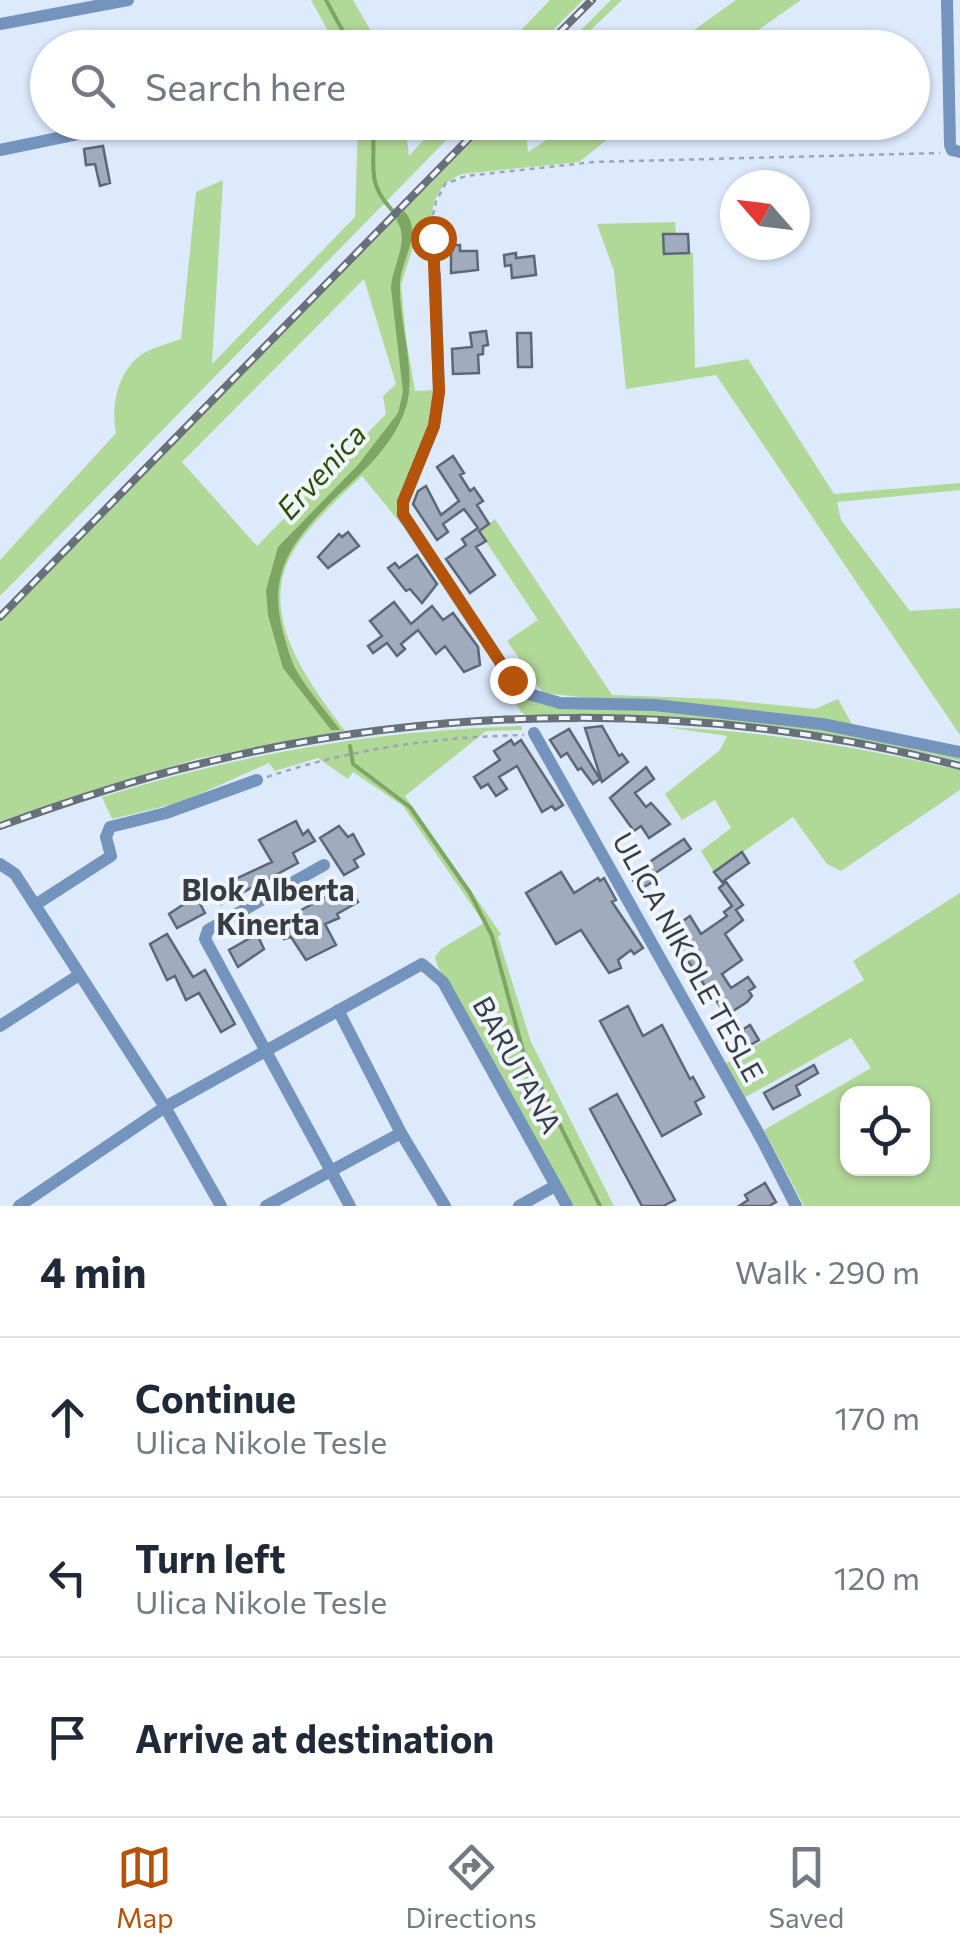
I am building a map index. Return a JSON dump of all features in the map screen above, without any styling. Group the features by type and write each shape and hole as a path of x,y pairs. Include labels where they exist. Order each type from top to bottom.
{"street":[{"path":"0,24 128,0"},
{"path":"947,0 950,145 958,152"},
{"path":"0,150 49,140"},
{"path":"435,275 439,392 434,426 403,502 403,514 512,680 525,693 560,703 655,705 822,724 960,752"},
{"name":"ULICA NIKOLE TESLE","path":"535,734 796,1206"},
{"path":"36,905 110,856 106,836 110,828 166,813 257,780"},
{"path":"0,864 15,874 36,905 164,1107 221,1206"},
{"path":"324,866 208,930 205,939 350,1206"},
{"name":"BARUTANA","path":"338,1010 412,967 428,966 443,982 567,1206"},
{"path":"0,1026 79,975"},
{"path":"19,1206 164,1107 338,1010 401,1133 444,1206"},
{"path":"266,1206 401,1133"},
{"path":"519,1206 555,1186"}],"path":[{"path":"435,275 432,220 436,202 445,184 466,176 594,162 958,152"},
{"path":"257,780 324,758 436,739 535,734"}],"shaded area":[{"path":"311,0 353,0 370,30 328,30"},
{"path":"550,0 583,0 553,30 521,30"},
{"path":"611,0 622,0 591,30 581,30"},
{"path":"736,0 801,0 758,30 694,30"},
{"path":"357,140 407,140 409,156 424,140 446,140 0,596 0,560 116,433 117,393 130,365 147,352 181,339 196,192 223,180 212,364 355,217"},
{"path":"473,140 527,140 528,152 547,140 607,140 579,162 462,174 451,179 434,203 431,247 413,247 401,285 406,338 415,391 436,390 402,525 362,476 309,530 283,574 280,598 291,646 302,669 345,731 196,759 0,821 0,622","holes":["364,279 396,384 383,396 386,414 257,546 182,462"]},
{"path":"404,211 410,219 412,237 400,283 409,369 402,418 381,452 296,543 281,574 278,592 291,660 340,730 331,730 283,668 268,615 266,590 278,547 358,465 398,413 403,392 391,288 402,236 396,219"},
{"path":"675,222 676,234 663,235 664,253 693,253 695,368 748,359 834,494 960,483 960,490 837,502 841,520 910,611 960,608 960,735 716,375 626,389 614,271 597,224"},
{"path":"495,519 612,695 719,699 815,709 838,699 853,726 543,693 507,641 538,620 479,531"},
{"path":"508,680 529,699 804,724 960,757 960,761 841,737 721,721 525,715 514,700"},
{"path":"522,726 522,730 486,731 405,796 501,934 498,937 531,1042 614,1206 572,1206 437,965 435,957 441,949 484,923 403,806 353,772 348,779 318,758 275,771 269,763 182,802 112,819 102,797 206,768 310,747 415,733"},
{"path":"666,727 777,737 924,762 960,770 960,790 841,871 827,864 793,817 714,872 701,851 731,828 715,800 682,820 665,794 720,750 727,736"},
{"path":"960,893 960,1206 804,1206 764,1130 871,1068 851,1038 744,1098 725,1064 864,980 853,961"}],"building":[{"path":"103,146 110,183 100,186 95,164 86,165 84,149"},
{"path":"663,234 688,234 689,253 664,254"},
{"path":"451,245 460,245 460,251 477,251 478,270 451,273"},
{"path":"516,253 516,258 534,256 536,275 512,278 511,265 505,266 504,255"},
{"path":"486,331 488,345 478,355 479,373 453,374 452,349 472,347 470,333"},
{"path":"517,333 531,333 532,367 518,367"},
{"path":"453,456 470,491 474,488 483,501 477,505 489,524 479,531 486,541 476,547 495,575 470,593 446,559 466,545 462,539 478,528 464,509 443,524 448,532 437,540 413,504 418,491 426,486 441,515 459,501 437,467"},
{"path":"348,532 359,546 328,568 318,557 339,534 342,537"},
{"path":"417,555 437,584 422,603 410,589 406,591 388,568 395,563 399,568"},
{"path":"394,602 411,624 432,606 443,620 453,613 478,647 480,665 464,672 445,646 436,654 418,630 401,644 405,649 397,656 387,643 373,653 368,646 382,636 370,621"},
{"path":"602,726 619,756 622,754 628,762 602,782 585,728"},
{"path":"569,729 600,779 593,784 567,753 561,757 550,740"},
{"path":"511,740 514,745 521,740 563,805 542,812 517,766 499,777 507,789 496,796 488,784 481,788 474,777 500,760 494,751"},
{"path":"646,767 654,779 635,793 646,807 651,803 670,824 649,838 641,826 634,831 610,798"},
{"path":"296,821 303,835 308,830 315,841 293,853 298,863 221,904 214,889 272,862 259,840"},
{"path":"339,826 348,837 353,834 364,854 354,860 358,867 344,875 320,838"},
{"path":"684,839 691,849 651,876 654,881 639,890 630,875"},
{"path":"742,852 749,863 722,882 714,872"},
{"path":"561,872 574,893 604,878 616,900 612,902 643,948 634,954 631,950 618,960 621,968 609,973 581,930 556,944 526,893"},
{"path":"726,882 743,905 736,910 743,920 725,934 742,960 722,974 731,988 748,977 755,987 749,991 752,996 747,1002 730,1013 728,1009 724,1011 705,986 668,931 690,916 701,934 727,916 724,912 732,906 719,888"},
{"path":"348,885 358,902 325,924 336,945 306,960 291,937 284,939 277,923"},
{"path":"196,896 205,913 177,928 169,914"},
{"path":"167,934 193,977 205,970 235,1024 221,1032 199,993 186,1000 175,976 167,980 150,944"},
{"path":"257,934 264,949 238,967 229,950"},
{"path":"628,1006 643,1036 662,1025 690,1079 693,1077 704,1097 695,1102 701,1114 662,1136 600,1021"},
{"path":"750,1025 759,1040 740,1051 731,1037"},
{"path":"814,1065 818,1073 796,1086 800,1095 773,1109 764,1093"},
{"path":"617,1094 675,1200 663,1206 642,1206 590,1109"},
{"path":"765,1183 776,1202 769,1206 739,1206 748,1200 745,1195"}],"waterway":[{"name":"Ervenica","path":"326,0 342,30"},
{"name":"Ervenica","path":"373,140 376,184 400,218"},
{"name":"Ervenica","path":"350,746 353,764 410,807 470,893 492,936 523,1051 600,1206"}],"railway":[{"path":"562,30 592,0"},
{"path":"0,617 467,140"},
{"path":"0,826 195,765 384,730 481,721 675,721 771,730 866,745 960,766"}],"district":[{"name":"Blok Alberta Kinerta","path":"268,908"}],"route":[{"path":"433,238 439,392 434,426 403,502 403,514 512,680"}]}
